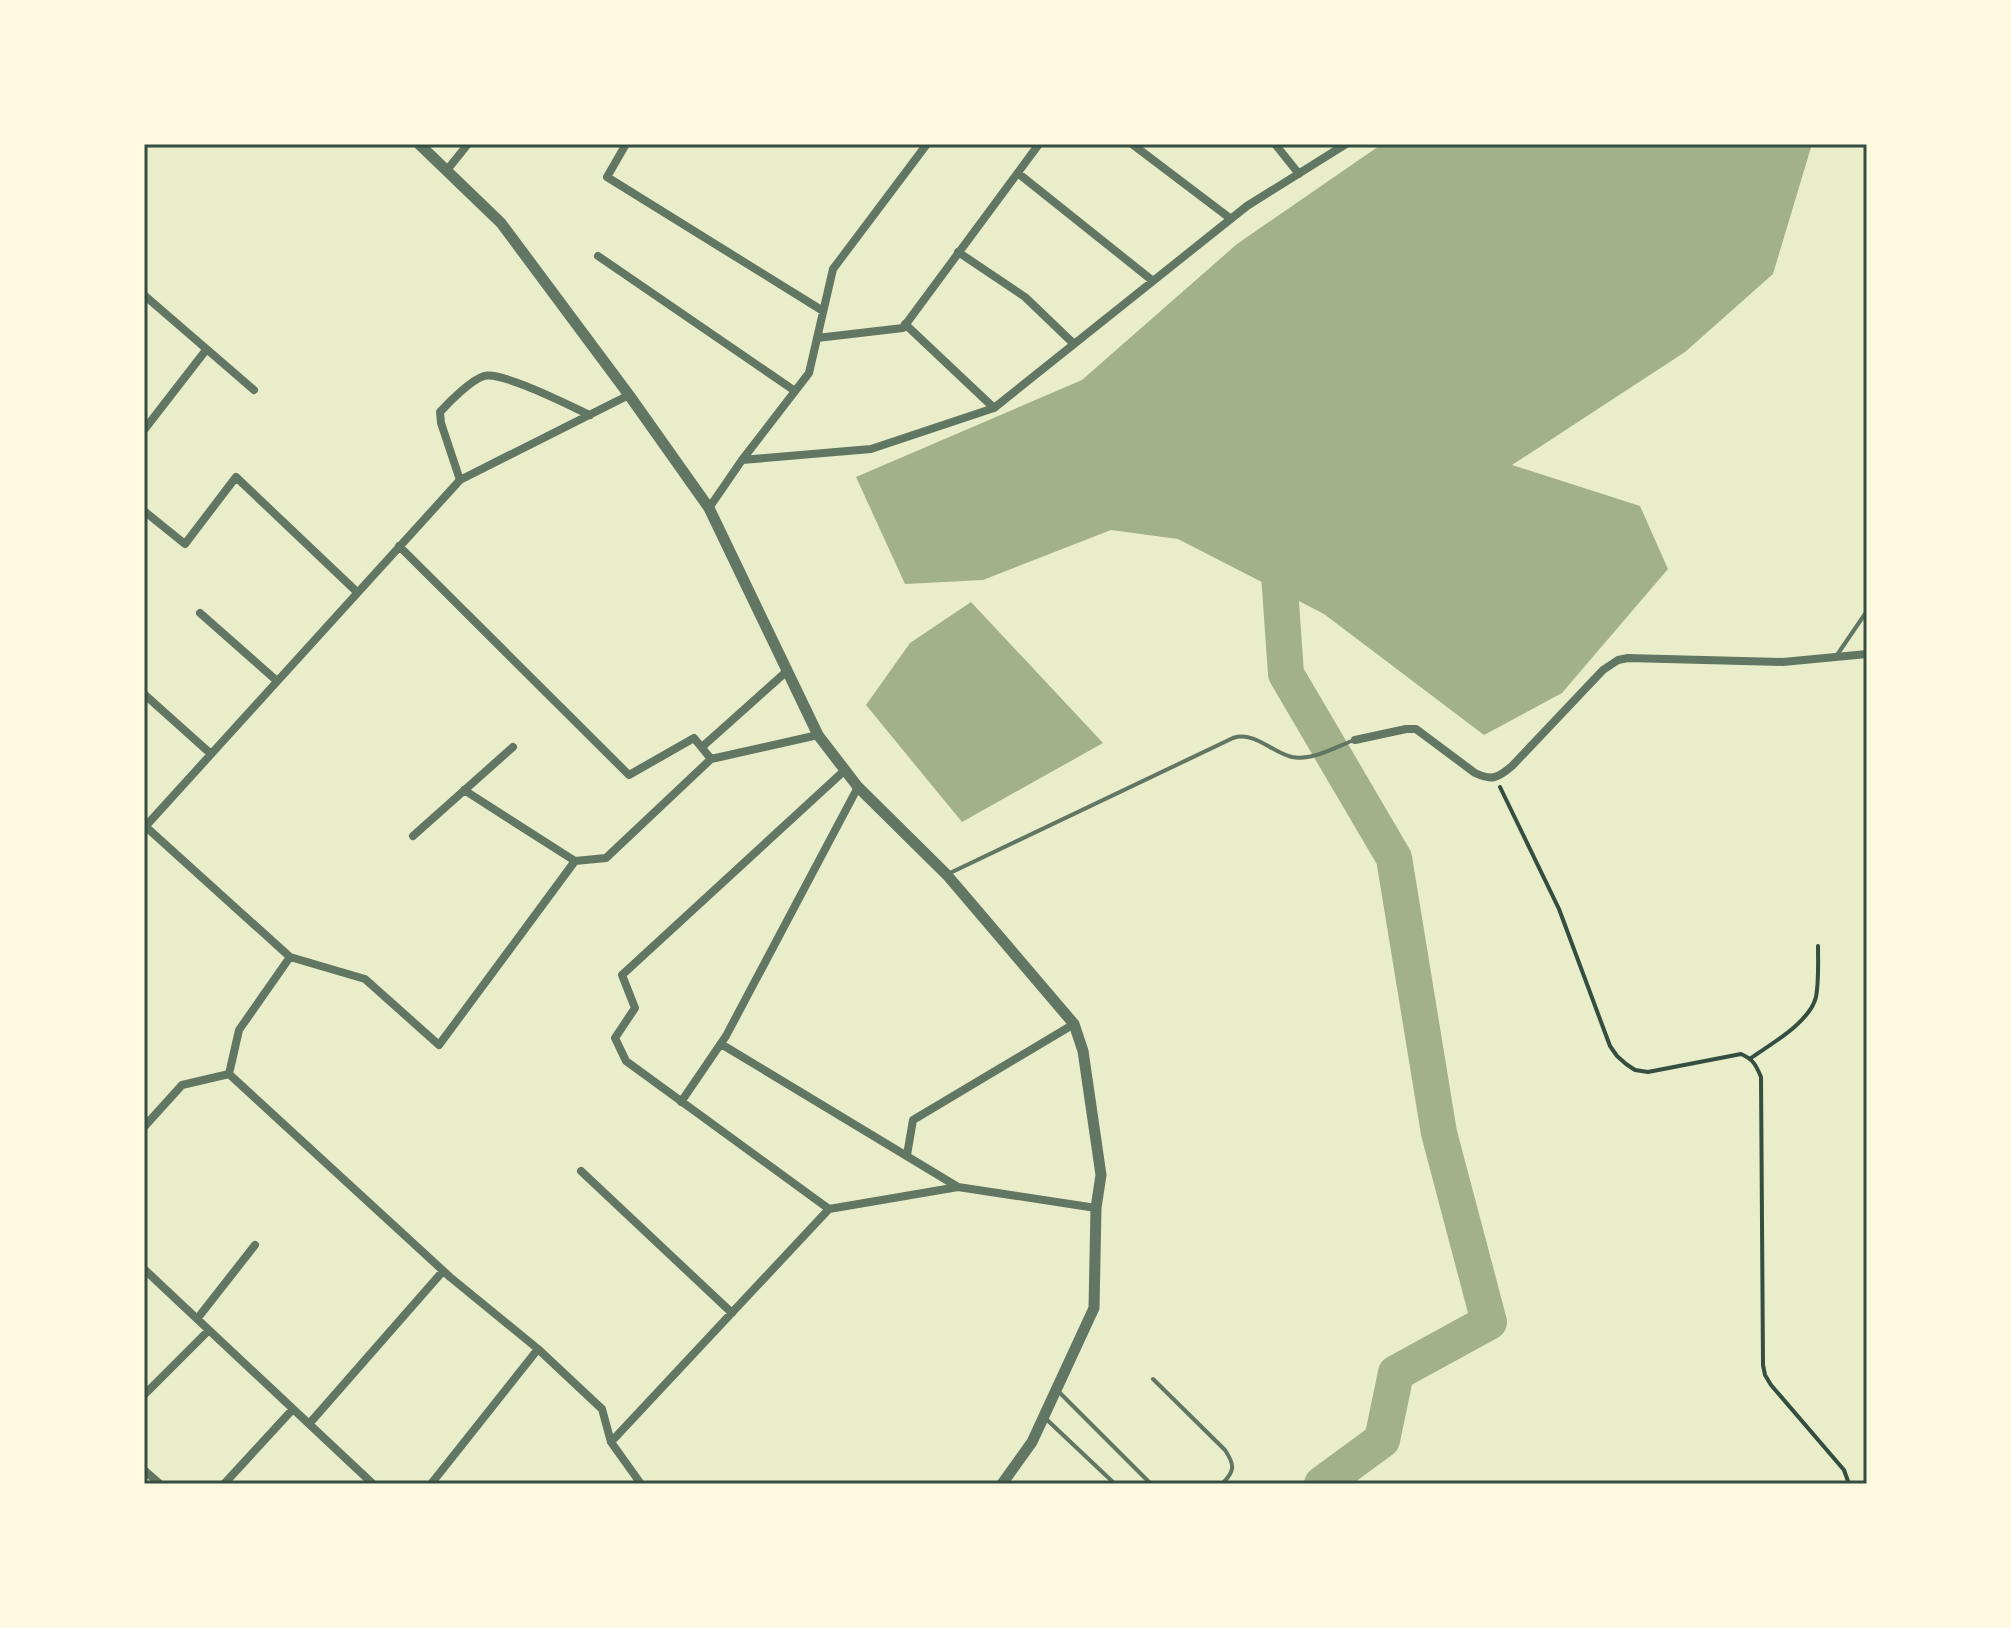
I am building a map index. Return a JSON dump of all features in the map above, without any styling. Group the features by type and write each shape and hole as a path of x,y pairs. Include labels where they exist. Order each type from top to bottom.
{"street":[{"path":"419,144 501,223 709,508 818,735 858,787 947,875 1074,1024 1083,1051 1101,1175 1096,1208 1094,1308 1032,1442 1002,1484"},
{"path":"447,170 468,144"},
{"path":"626,144 607,177 823,311"},
{"path":"709,508 809,373 833,269 927,144"},
{"path":"817,338 903,328 1039,144"},
{"path":"1132,144 1231,219"},
{"path":"1275,144 1299,174"},
{"path":"742,460 871,449 994,408 1247,206 1346,144"},
{"path":"1019,174 1153,281"},
{"path":"958,252 1025,297 1074,344"},
{"path":"598,256 795,391"},
{"path":"144,295 254,390"},
{"path":"905,324 994,408"},
{"path":"144,430 206,350"},
{"path":"460,480 440,412 484,376 511,381 590,415"},
{"path":"575,861 439,1045 365,979 290,957 145,827 460,480 629,395"},
{"path":"144,511 185,544 236,477 357,592"},
{"path":"399,546 629,775 694,738 711,759"},
{"path":"200,613 277,681"},
{"path":"1355,740 1416,729 1475,773 1485,778 1495,778 1512,766 1603,670 1618,660 1783,662 1867,654"},
{"path":"702,747 787,671"},
{"path":"144,694 211,754"},
{"path":"464,790 575,861 606,858 711,759 818,735"},
{"path":"413,836 513,747"},
{"path":"829,1209 626,1061 615,1038 635,1008 622,975 845,770"},
{"path":"681,1102 721,1044 858,787"},
{"path":"229,1074 239,1030 290,957"},
{"path":"907,1155 913,1120 1074,1024"},
{"path":"721,1044 958,1187"},
{"path":"144,1127 182,1085 229,1074"},
{"path":"229,1074 443,1271 538,1349 602,1409 611,1442 641,1484"},
{"path":"581,1171 732,1313"},
{"path":"611,1442 829,1209 958,1187 1096,1208"},
{"path":"197,1319 255,1245"},
{"path":"144,1269 371,1483"},
{"path":"309,1424 443,1271"},
{"path":"144,1395 209,1330"},
{"path":"431,1484 538,1349"},
{"path":"224,1484 293,1409"},
{"path":"144,1470 160,1484"}],"lane":[{"path":"1836,657 1867,611"},
{"path":"947,875 1241,735 1295,757 1312,755 1355,740"},
{"path":"1153,1379 1231,1459 1231,1475 1222,1484"},
{"path":"1056,1389 1151,1484"},
{"path":"1043,1416 1115,1484"}],"path":[{"path":"1495,778 1559,909 1604,1033 1617,1056 1635,1070 1648,1072 1730,1054 1751,1058 1757,1065 1761,1077 1765,1375 1844,1470 1849,1484"},
{"path":"1751,1058 1810,1011 1816,998 1818,946"}],"shaded area":[{"path":"1382,144 1812,144 1773,274 1685,352 1512,465 1640,506 1668,569 1562,693 1484,735 1324,614 1178,539 1111,530 983,580 905,584 856,477 1082,380 1237,244"},
{"path":"971,602 1103,743 962,822 866,705 910,643"}],"waterway":[{"path":"1292,549 1278,560 1286,674 1394,858 1439,1133 1489,1322 1396,1373 1382,1440 1322,1484"}]}
